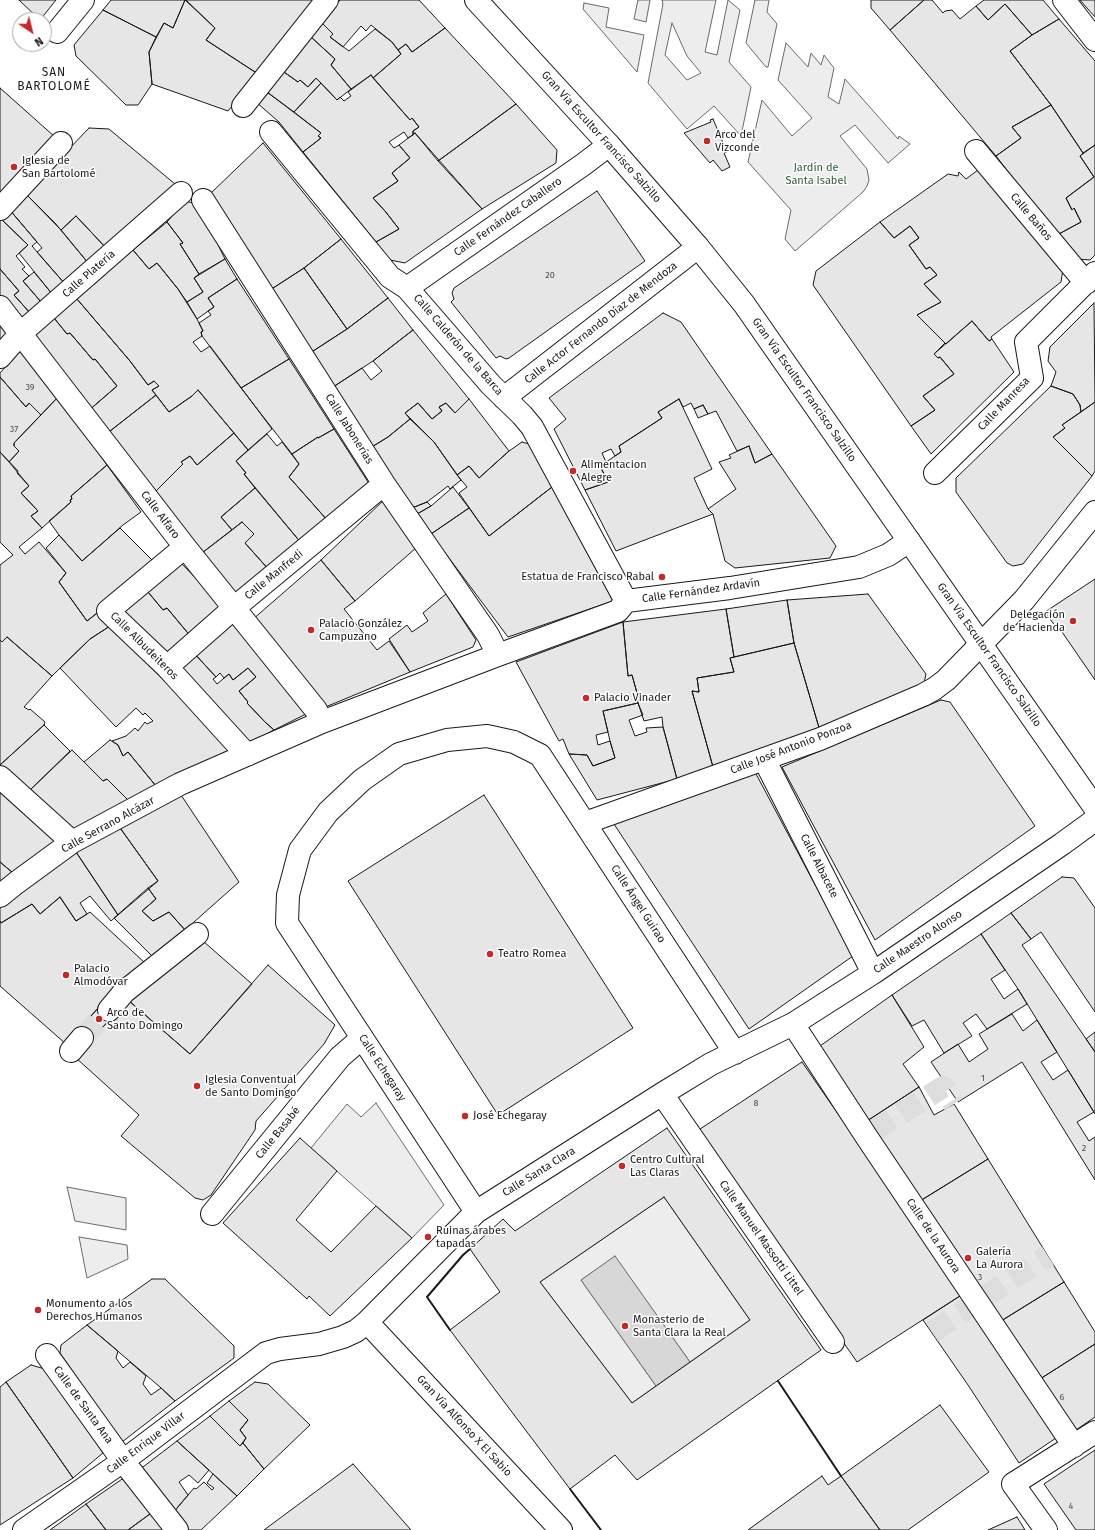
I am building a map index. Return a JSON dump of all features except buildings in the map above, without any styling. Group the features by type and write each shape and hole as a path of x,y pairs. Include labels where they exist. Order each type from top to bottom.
{"street":[{"path":"57,32 83,0"},
{"path":"242,106 327,0"},
{"name":"Gran Vía Escultor Francisco Salzillo","path":"476,0 609,145 698,247 734,291 767,336 1095,808"},
{"path":"1064,0 1095,40"},
{"name":"Calle Calderón de la Barca","path":"271,132 390,277 407,288 482,376 522,415 532,427 626,600"},
{"path":"0,209 61,143"},
{"name":"Calle Fernández Caballero","path":"407,288 609,145"},
{"name":"Calle Baños","path":"976,151 1090,278"},
{"name":"Calle Platería","path":"0,357 21,333 180,193"},
{"name":"Calle Jabonerías","path":"203,200 384,484 488,635 498,655"},
{"name":"Calle Actor Fernando Díaz de Mendoza","path":"504,398 698,247"},
{"name":"Calle Manresa","path":"934,473 1032,378 1026,342 1090,278"},
{"name":"Calle Alfaro","path":"0,307 185,547 316,710 322,722"},
{"name":"Calle Manfredi","path":"167,667 234,608 384,484"},
{"name":"Calle José Antonio Ponzoa","path":"585,823 820,739 934,689 946,680 1024,600 1095,512"},
{"name":"Calle Fernández Ardavín","path":"322,722 618,611 626,600 730,588 859,567 888,555 909,541"},
{"name":"Calle Albudeiteros","path":"185,547 108,611 167,667 247,755"},
{"name":"Calle Serrano Alcázar","path":"0,896 72,842 180,784 322,722"},
{"name":"Calle Ángel Guirao","path":"288,923 288,895 300,850 328,812 362,780 399,754 447,740 487,736 514,742 540,755 735,1052"},
{"name":"Calle Albacete","path":"764,759 873,973"},
{"path":"0,777 72,842"},
{"name":"Calle Maestro Alonso","path":"735,1052 793,1024 873,973 1095,820"},
{"name":"Calle Echegaray","path":"288,923 476,1212"},
{"path":"109,1010 124,992 197,934"},
{"name":"Calle de la Aurora","path":"793,1024 870,1133 978,1301 1074,1446"},
{"name":"Calle Basabé","path":"212,1214 340,1057 362,1038"},
{"name":"Calle Santa Clara","path":"266,1353 280,1349 318,1344 356,1331 476,1212 662,1094 711,1064 735,1052"},
{"name":"Calle Manuel Massotti Littel","path":"662,1094 833,1342"},
{"name":"Gran Vía Alfonso X El Sabio","path":"366,1322 561,1530"},
{"name":"Calle Enrique Villar","path":"24,1530 123,1461 266,1353"},
{"name":"Calle de Santa Ana","path":"47,1356 123,1461 177,1530"},
{"path":"1046,1530 1013,1484 1095,1432"}],"green space":[{"path":"638,0 650,0 646,22 634,19"},
{"path":"662,0 716,0 705,52 717,55 728,0 740,10 729,62 751,87 741,136 714,106 687,129 648,83 663,4","holes":["672,23 687,56 701,73 687,80 665,55"]},
{"path":"755,0 769,0 767,12 777,24 768,67 766,67 746,43"},
{"path":"584,3 609,8 606,27 644,35 637,72 583,9"},
{"name":"Jardín de Santa Isabel","path":"786,43 808,67 811,53 821,65 824,55 834,68 828,97 839,104 845,79 898,139 899,136 910,144 888,163 855,125 840,136 867,169 869,180 867,186 863,192 795,251 785,239 791,210 748,162 762,100 792,136 812,118 778,80"},
{"path":"376,1103 444,1205 412,1238 311,1148 347,1104 361,1117"},
{"path":"67,1187 126,1198 126,1230 75,1221"},
{"path":"664,1197 750,1320 690,1362 615,1257 581,1280 656,1386 632,1403 540,1282"},
{"path":"79,1237 127,1245 128,1259 87,1278"}],"shaded area":[{"path":"615,1256 690,1362 656,1386 581,1280"}],"tunnel":[{"path":"82,1038 109,1010"},
{"path":"873,1131 943,1087 954,1104"},
{"path":"984,1297 1048,1256"},
{"path":"932,1332 971,1306"}],"wall":[{"path":"450,1330 427,1297 463,1255 470,1249"},
{"path":"778,1381 841,1476"},
{"path":"570,1489 601,1530"}],"place":[{"name":"Arco del Vizconde","path":"707,141"},
{"name":"Iglesia de San Bartolomé","path":"14,167"},
{"name":"Alimentacion Alegre","path":"573,471"},
{"name":"Estatua de Francisco Rabal","path":"662,577"},
{"name":"Delegación de Hacienda","path":"1073,621"},
{"name":"Palacio González Campuzano","path":"311,630"},
{"name":"Palacio Vinader","path":"586,698"},
{"name":"Teatro Romea","path":"490,954"},
{"name":"Palacio Almodóvar","path":"66,975"},
{"name":"Arco de Santo Domingo","path":"99,1019"},
{"name":"Iglesia Conventual de Santo Domingo","path":"197,1086"},
{"name":"José Echegaray","path":"465,1116"},
{"name":"Centro Cultural Las Claras","path":"622,1166"},
{"name":"Ruinas árabes tapadas","path":"428,1237"},
{"name":"Galería La Aurora","path":"968,1258"},
{"name":"Monumento a los Derechos Humanos","path":"38,1310"},
{"name":"Monasterio de Santa Clara la Real","path":"625,1326"}],"district":[{"name":"SAN BARTOLOMÉ","path":"54,80"}]}
